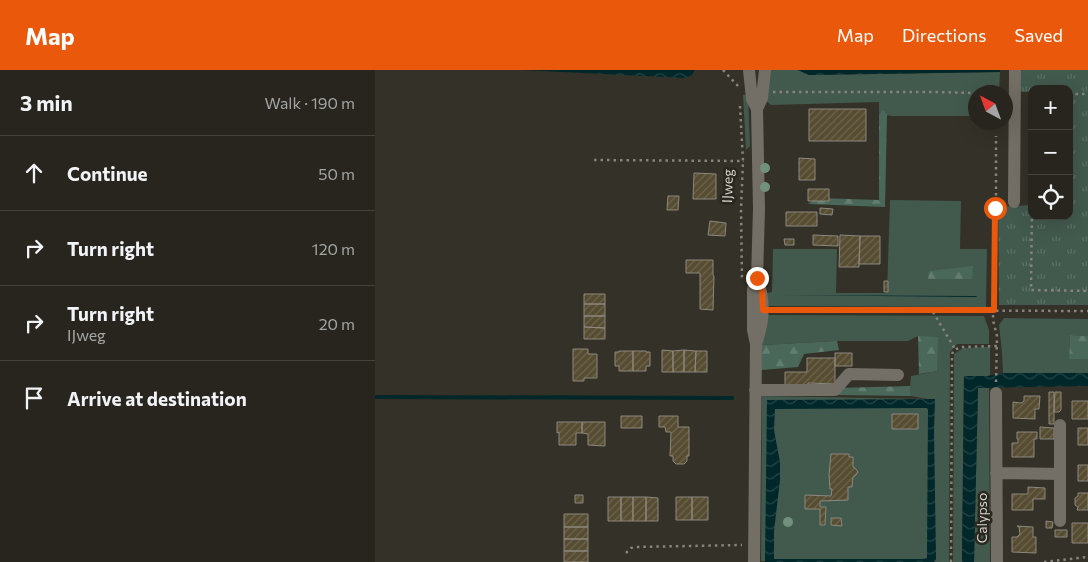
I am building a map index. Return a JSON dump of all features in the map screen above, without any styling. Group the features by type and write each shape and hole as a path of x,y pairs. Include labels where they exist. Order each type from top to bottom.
{"street":[{"path":"749,70 751,92"},
{"path":"751,92 765,70"},
{"path":"1014,202 1015,70"},
{"path":"751,92 762,98 757,109 759,209 757,278 753,289 753,330 756,344 754,562"},
{"path":"756,344 761,329 763,310 762,290 757,278"},
{"path":"755,390 835,390 849,374 898,375"},
{"name":"Calypso","path":"996,393 997,562"},
{"path":"1060,424 1060,521"},
{"name":"Calypso","path":"996,473 1060,474"}],"path":[{"path":"723,70 737,84 751,92 968,94"},
{"name":"IJweg","path":"742,286 741,209 743,161 751,92"},
{"path":"1073,94 1088,94"},
{"path":"996,136 996,202"},
{"path":"594,160 758,161"},
{"path":"995,208 993,320 997,336 996,393"},
{"path":"1032,220 1031,290 1088,291"},
{"path":"763,310 1088,311"},
{"path":"933,311 955,349"},
{"path":"951,562 952,355 955,349 960,347 997,346"},
{"path":"626,553 631,548 636,547 754,544"},
{"path":"1044,562 1088,557"}],"green space":[{"path":"771,70 798,70 809,75 1000,72 999,85 968,85 968,116 892,116 887,115 883,109 879,115 879,102 771,105 765,100"},
{"path":"1021,70 1088,70 1088,305 999,305 998,207 1028,205 1028,220 1073,220 1073,85 1028,85 1028,92 1020,92"},
{"path":"748,94 750,146 746,150 743,95"},
{"path":"883,109 887,115 885,207 808,204 817,198 879,200 879,115"},
{"path":"890,200 961,201 960,249 987,249 986,307 768,306 767,293 772,292 773,249 837,249 836,293 887,293"},
{"path":"973,266 972,279 928,279 929,271"},
{"path":"767,315 984,316 989,330 989,344 957,344 950,352 949,562 761,561 762,396 928,399 911,396 911,376 937,371 918,336 908,341 837,341 762,345"},
{"path":"1004,318 1088,319 1088,336 1070,335 1069,358 1088,359 1088,373 1003,373 999,325"},
{"path":"1070,335 1088,336 1088,359 1069,359"},
{"path":"918,336 938,337 937,371 919,374"},
{"path":"837,341 839,350 804,354 798,367 761,370 762,345"},
{"path":"990,347 990,376 964,376 962,562 953,562 954,354 963,348"},
{"path":"910,386 911,396 838,395 838,388"},
{"path":"978,388 989,388 990,562 974,562"}],"water":[{"path":"522,70 695,70 692,75 685,78"},
{"path":"798,70 1000,70 1000,72 809,75"},
{"path":"775,295 977,296 976,297"},
{"path":"1003,373 1088,373 1088,386 978,388 974,562 962,562 964,376 987,376"},
{"path":"935,399 936,559 934,562 765,562 767,400","holes":["927,408 927,558 774,559 774,531 780,480 780,462 774,430 775,409"]}],"building":[{"path":"809,109 866,109 866,141 809,141"},
{"path":"799,158 815,159 815,180 799,180"},
{"path":"694,173 716,174 716,199 693,199"},
{"path":"808,189 829,189 829,201 808,201"},
{"path":"668,196 679,196 678,210 667,210"},
{"path":"820,208 833,209 832,215 820,214"},
{"path":"786,212 817,212 817,226 786,226"},
{"path":"710,221 726,223 725,236 708,235"},
{"path":"813,235 838,236 838,246 813,245"},
{"path":"840,235 860,236 859,267 839,267"},
{"path":"860,236 880,236 880,264 859,264"},
{"path":"784,239 794,239 794,245 785,245"},
{"path":"686,260 713,260 713,310 700,309 700,273 686,273"},
{"path":"884,281 888,281 888,292 884,292"},
{"path":"584,294 605,294 605,304 584,304"},
{"path":"584,304 605,304 605,316 584,316"},
{"path":"584,316 605,316 605,328 584,327"},
{"path":"584,327 605,328 605,339 584,339"},
{"path":"573,349 588,349 588,354 597,354 597,378 584,378 584,381 573,381"},
{"path":"662,350 673,351 673,372 662,372"},
{"path":"684,350 696,351 695,372 684,372"},
{"path":"684,350 684,372 673,372 673,351"},
{"path":"633,351 633,371 619,371 619,366 615,366 615,352"},
{"path":"633,351 650,352 650,366 646,366 646,371 633,371"},
{"path":"696,351 707,351 707,372 695,372"},
{"path":"835,353 852,353 852,366 835,366"},
{"path":"807,358 835,358 835,384 808,383 808,387 785,387 785,372 807,372"},
{"path":"1049,392 1054,392 1054,424 1049,424"},
{"path":"1055,392 1061,392 1061,410 1059,412 1054,412"},
{"path":"1024,396 1040,396 1039,409 1035,409 1035,419 1013,418 1013,402 1021,403 1024,401"},
{"path":"1072,401 1088,401 1088,419 1072,419"},
{"path":"892,414 918,414 918,429 892,429"},
{"path":"621,416 642,416 642,428 621,428"},
{"path":"659,416 678,416 678,427 689,427 689,456 687,456 687,461 684,464 676,464 673,461 673,456 670,456 671,432 666,432 665,427 659,427"},
{"path":"557,422 582,422 582,433 576,433 576,445 559,445"},
{"path":"582,422 605,422 605,446 588,445 588,434 582,433"},
{"path":"1040,427 1054,428 1054,439 1040,439"},
{"path":"1078,428 1088,428 1088,445 1078,445"},
{"path":"1017,432 1037,432 1037,439 1034,439 1034,457 1012,457 1012,443 1018,443"},
{"path":"831,454 849,454 849,457 853,457 853,467 858,472 853,477 852,487 848,487 848,500 820,501 820,507 826,507 825,525 820,525 820,509 805,509 805,495 831,496 832,489 830,489 829,475"},
{"path":"1078,465 1088,465 1088,481 1078,481"},
{"path":"1028,487 1045,488 1045,499 1033,499 1033,510 1012,510 1012,494 1028,494"},
{"path":"1078,493 1088,493 1088,510 1077,510 1075,498 1078,496"},
{"path":"575,495 583,495 583,503 575,503"},
{"path":"608,497 621,497 621,521 608,521"},
{"path":"621,497 633,497 633,521 621,521"},
{"path":"633,497 646,497 646,521 633,521"},
{"path":"646,497 658,498 658,521 646,521"},
{"path":"676,497 692,497 692,520 676,520"},
{"path":"692,497 708,497 708,520 692,520"},
{"path":"564,514 588,514 588,527 564,527"},
{"path":"831,518 841,518 842,526 831,525"},
{"path":"1046,521 1053,522 1052,528 1046,528"},
{"path":"1072,523 1088,523 1088,543 1072,543"},
{"path":"1017,526 1033,527 1033,537 1036,537 1036,553 1012,552 1012,537 1017,537 1020,534 1019,527"},
{"path":"564,527 588,527 588,539 564,539"},
{"path":"1055,530 1067,530 1067,537 1055,537"},
{"path":"564,539 588,539 588,551 564,551"},
{"path":"564,551 588,551 588,562 564,562"}],"waterway":[{"path":"375,397 732,398"}],"route":[{"path":"757,278 762,290 763,310 994,310 995,208"}]}
